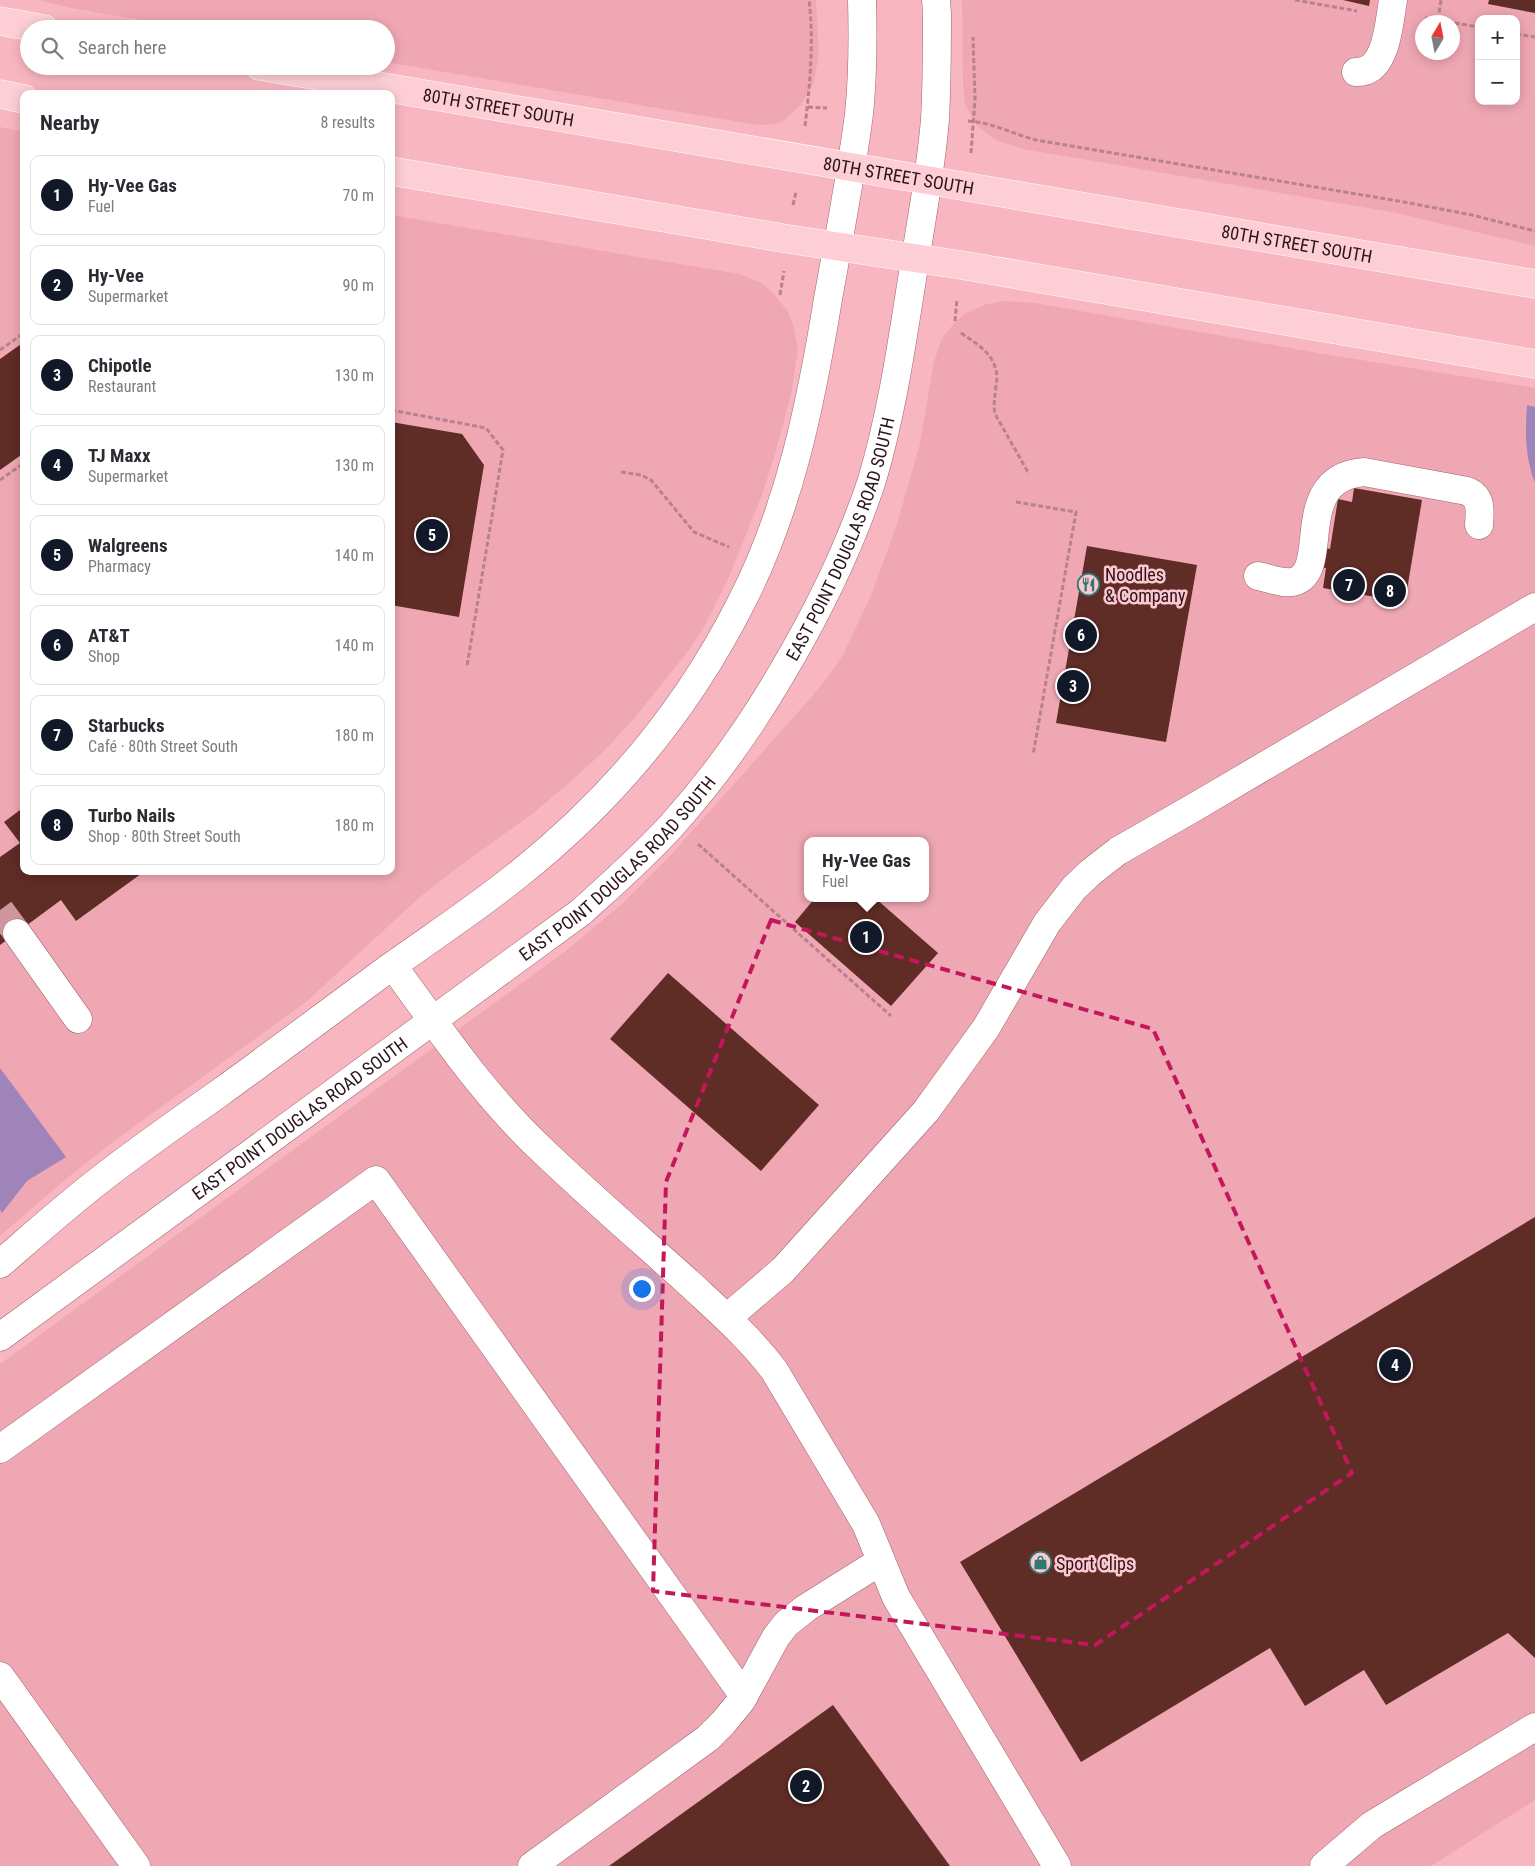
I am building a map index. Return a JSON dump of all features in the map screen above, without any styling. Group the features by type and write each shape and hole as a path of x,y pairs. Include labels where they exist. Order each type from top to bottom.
{"main road":[{"path":"0,21 20,25"},
{"name":"80TH STREET SOUTH","path":"312,75 1535,284"},
{"path":"0,94 20,98"},
{"path":"395,172 1535,364"}],"street":[{"path":"0,1264 87,1190 516,876 580,820 650,745 700,676 743,600 762,558 787,488 810,404 851,168 859,110 863,53 862,0"},
{"name":"EAST POINT DOUGLAS ROAD SOUTH","path":"0,1337 432,1019 581,912 635,863 670,827 735,748 766,701 832,580 855,529 883,440 894,389 928,180 935,118 936,0"},
{"path":"1356,72 1362,73 1372,69 1379,59 1386,40 1393,0"},
{"path":"1258,576 1287,582 1296,581 1301,577 1309,565 1321,500 1332,484 1350,474 1364,472 1467,491 1475,496 1479,503 1479,525"},
{"path":"726,1318 783,1270 926,1111 986,1028 1055,911 1074,888 1091,872 1111,856 1141,837 1194,808 1535,606"},
{"path":"17,933 78,1019"},
{"path":"393,966 485,1090 527,1136 760,1351 774,1370 866,1524 896,1597 1057,1866"},
{"path":"0,1449 376,1180 744,1696"},
{"path":"532,1866 708,1738 728,1717 744,1696 776,1637 786,1624 806,1608 881,1561"},
{"path":"0,1676 136,1866"},
{"path":"1324,1866 1372,1824 1535,1727"}],"path":[{"path":"780,295 800,159 809,78 810,29 808,0"},
{"path":"1295,0 1360,12"},
{"path":"1439,15 1441,0"},
{"path":"1460,24 1475,26"},
{"path":"973,30 974,121 1036,140 1404,202 1472,215 1535,231"},
{"path":"1520,35 1535,37"},
{"path":"961,333 984,350 994,362 997,374 993,403 995,414 1029,474"},
{"path":"0,350 20,336"},
{"path":"395,411 486,428 503,450 467,666"},
{"path":"0,480 20,466"},
{"path":"621,472 641,475 651,480 694,532 732,548"},
{"path":"1016,502 1076,512 1033,754"},
{"path":"696,842 891,1016"}],"highlighted area":[{"path":"771,920 1153,1029 1352,1473 1095,1645 653,1591 666,1182"}],"shaded area":[{"path":"39,0 816,0 819,53 814,82 801,105 782,122 758,125 395,64 395,20 142,20 71,8"},
{"path":"962,0 1535,0 1535,246 1392,212 1023,149 996,140 976,125 965,104"},
{"path":"0,127 20,131 20,875 395,875 395,216 739,274 760,282 775,295 788,312 793,325 798,349 791,394 762,495 729,577 704,627 689,650 632,721 603,752 568,784 532,814 421,896 306,1002 110,1144 61,1183 0,1236"},
{"path":"1005,301 1035,303 1318,353 1535,388 1535,1800 1431,1866 0,1866 0,1364 563,953 621,905 668,858 808,701 843,655 872,593 897,524 919,447 934,362 941,340 954,323 966,313 987,304"},
{"path":"1527,405 1535,407 1535,483 1526,445"},
{"path":"0,1068 66,1157 27,1181 2,1213 0,1210"}],"building":[{"path":"1343,0 1370,0 1369,6"},
{"path":"1489,0 1535,0 1535,13 1488,4"},
{"path":"20,345 20,456 0,470 0,359"},
{"path":"395,423 462,434 484,465 459,617 395,606"},
{"path":"1354,488 1422,500 1405,602 1323,588 1326,568 1320,567 1323,547 1330,549 1338,499 1352,502"},
{"path":"1087,546 1197,565 1166,742 1056,723"},
{"path":"20,810 20,843 4,822"},
{"path":"20,843 20,875 139,875 76,921 61,900 0,945 0,857"},
{"path":"812,902 880,902 938,953 891,1006 795,922"},
{"path":"668,973 819,1105 761,1171 610,1039"},
{"path":"1535,1217 1535,1658 1508,1633 1386,1705 1364,1670 1305,1706 1270,1648 1081,1762 960,1562"},
{"path":"833,1705 950,1866 609,1866"}],"tunnel":[{"path":"0,910 17,933"}],"place":[{"name":"Walgreens","path":"432,535"},
{"name":"Noodles & Company","path":"1089,584"},
{"name":"Starbucks","path":"1349,585"},
{"name":"Turbo Nails","path":"1390,591"},
{"name":"AT&T","path":"1081,635"},
{"name":"Chipotle","path":"1073,686"},
{"name":"Hy-Vee Gas","path":"866,937"},
{"name":"TJ Maxx","path":"1395,1365"},
{"name":"Sport Clips","path":"1040,1563"},
{"name":"Hy-Vee","path":"806,1786"}]}
